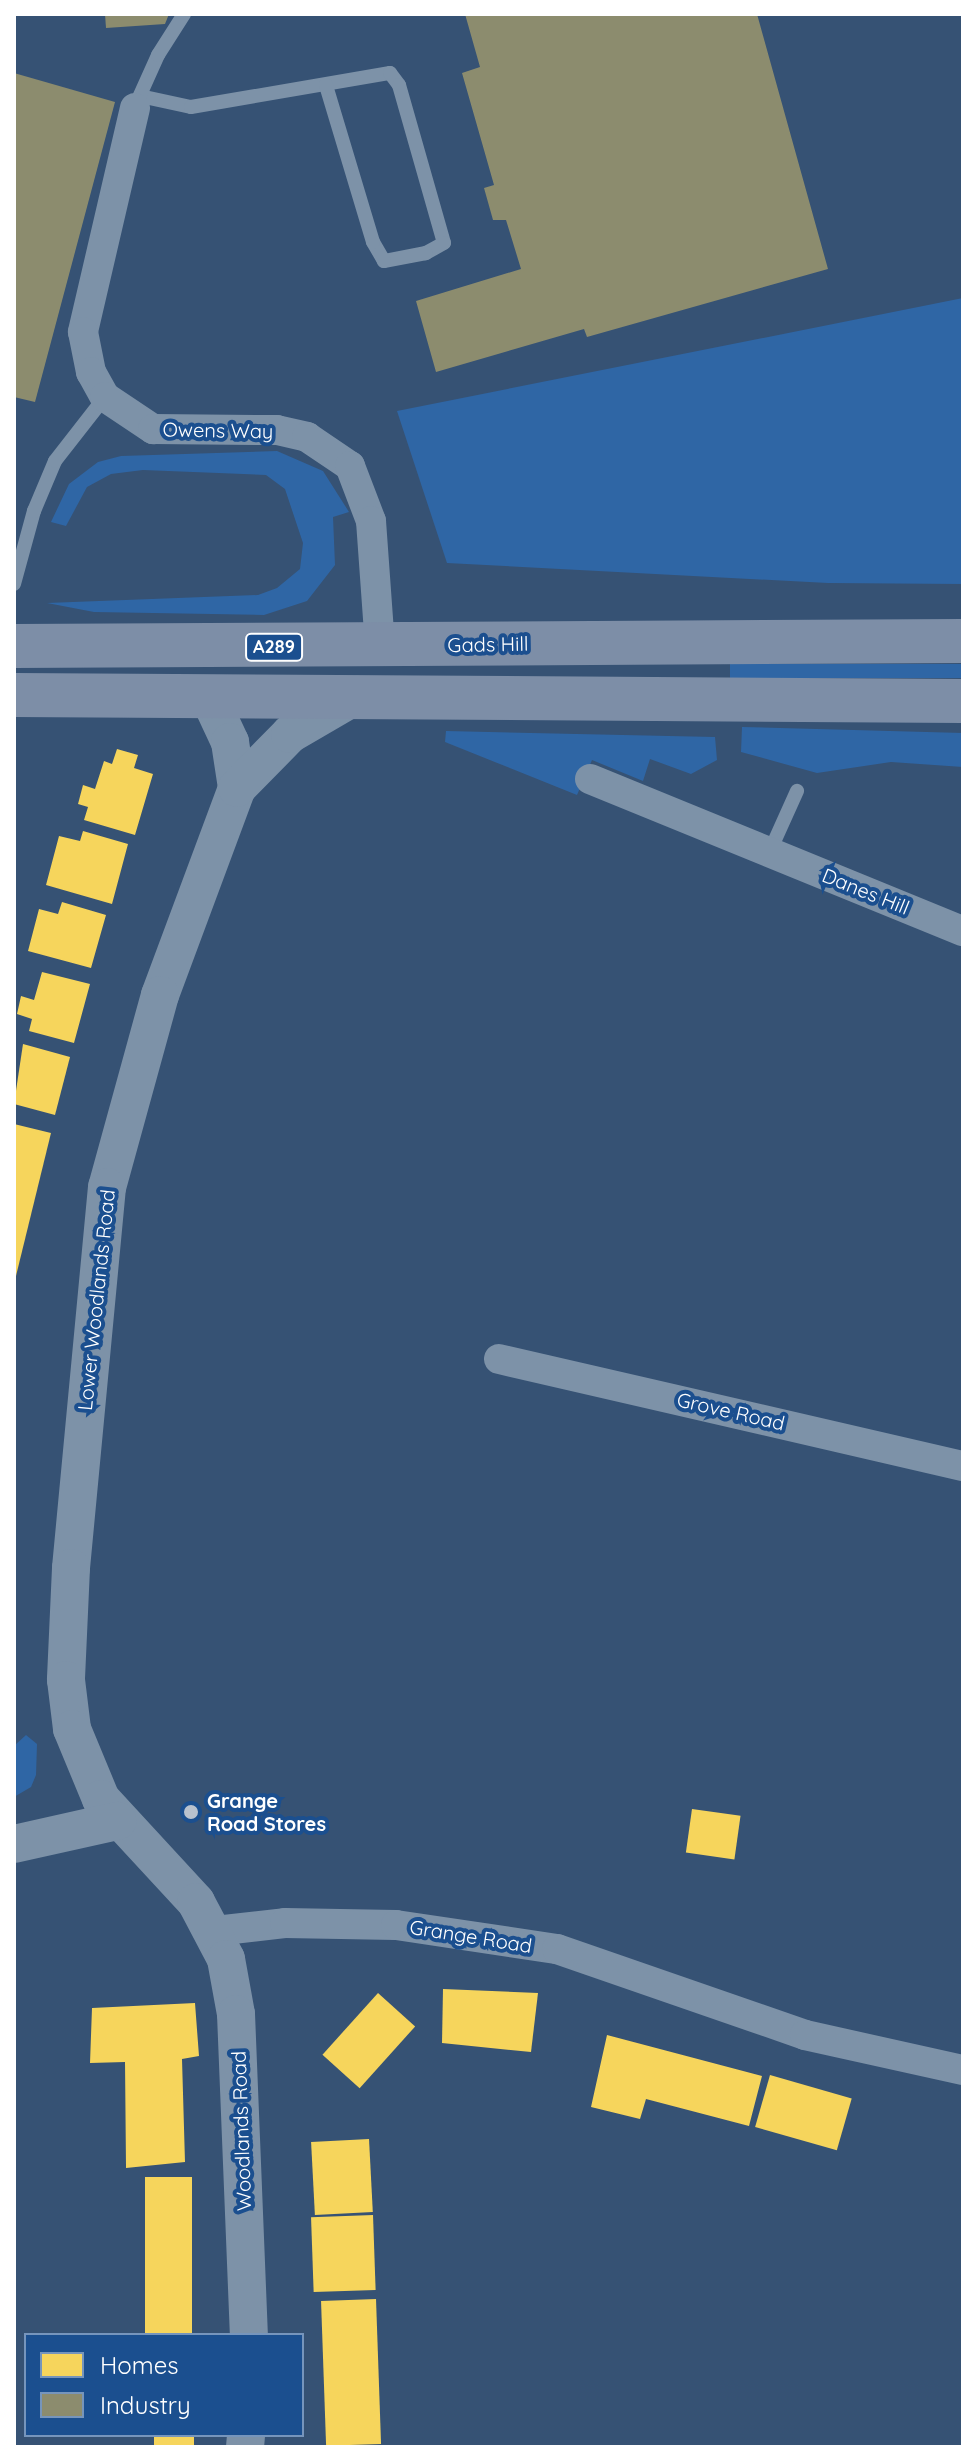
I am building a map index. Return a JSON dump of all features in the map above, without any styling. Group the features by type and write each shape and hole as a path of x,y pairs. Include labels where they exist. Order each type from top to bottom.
{"main road":[{"name":"Gads Hill","path":"14,646 963,641"},
{"path":"14,695 963,701"}],"street":[{"path":"105,397 91,372 83,332 137,102"},
{"name":"Owens Way","path":"105,397 153,429 277,430 307,437 350,466 371,521 380,646"},
{"name":"Lower Woodlands Road","path":"208,695 230,742 237,788"},
{"name":"Lower Woodlands Road","path":"117,1821 84,1765 66,1680 102,1216 143,1047 237,788 290,734 357,695"},
{"name":"Danes Hill","path":"590,779 963,931"},
{"name":"Grove Road","path":"499,1359 963,1466"},
{"path":"14,1844 117,1821 186,1890 215,1931"},
{"name":"Grange Road","path":"215,1931 285,1923 396,1925 557,1949 805,2035 963,2070"},
{"name":"Woodlands Road","path":"215,1931 236,2014 249,2333"}],"lane":[{"path":"184,14 158,55 137,102 191,107 390,73 399,85 444,243 426,253 384,261 373,242 326,85"},
{"path":"14,584 34,511 55,461 105,397"},
{"path":"770,851 797,791"}],"shaded area":[{"path":"963,298 963,584 828,583 447,563 397,411"},
{"path":"277,451 323,471 349,512 333,517 335,565 307,601 264,615 94,612 47,603 258,595 277,588 300,569 303,543 285,489 266,475 143,470 111,474 87,487 66,526 51,522 69,484 98,462 121,456"},
{"path":"730,664 963,664 963,678 730,678"},
{"path":"742,727 963,733 963,767 891,762 817,773 741,752"},
{"path":"446,731 715,737 717,760 691,774 650,759 643,781 592,760 577,795 445,742"},
{"path":"26,1735 37,1744 36,1775 31,1787 14,1797 14,1746"}],"building: Homes":[{"path":"117,749 138,755 134,768 153,774 135,835 84,820 88,807 78,804 83,785 95,789 104,761 112,764"},
{"path":"83,831 128,844 112,904 46,885 59,836 80,841"},
{"path":"62,902 106,915 91,968 28,951 39,909 58,914"},
{"path":"42,972 90,984 74,1043 29,1031 32,1019 17,1014 21,996 34,1000"},
{"path":"23,1044 70,1057 55,1115 14,1104"},
{"path":"14,1124 51,1133 15,1280 14,1280"},
{"path":"692,1809 741,1816 734,1859 686,1853"},
{"path":"443,1989 538,1993 531,2052 442,2043"},
{"path":"378,1993 415,2026 360,2088 322,2055"},
{"path":"195,2003 199,2056 182,2059 185,2162 126,2168 125,2062 90,2063 92,2008"},
{"path":"607,2035 762,2076 749,2126 646,2099 640,2119 591,2107"},
{"path":"770,2075 852,2098 837,2150 755,2127"},
{"path":"369,2139 373,2212 315,2215 311,2142"},
{"path":"145,2177 192,2177 192,2333 145,2333"},
{"path":"373,2215 376,2290 314,2292 311,2217"},
{"path":"376,2299 381,2444 326,2446 321,2301"},
{"path":"154,2437 194,2437 194,2447 154,2447"}],"building: Industry":[{"path":"105,14 169,14 165,24 106,28"},
{"path":"465,14 757,14 828,269 587,337 584,329 436,372 416,301 521,269 506,220 493,220 484,188 494,185 462,73 480,67"},
{"path":"14,73 115,102 35,402 14,397"}],"place":[{"name":"Grange Road Stores","path":"191,1812"}]}
